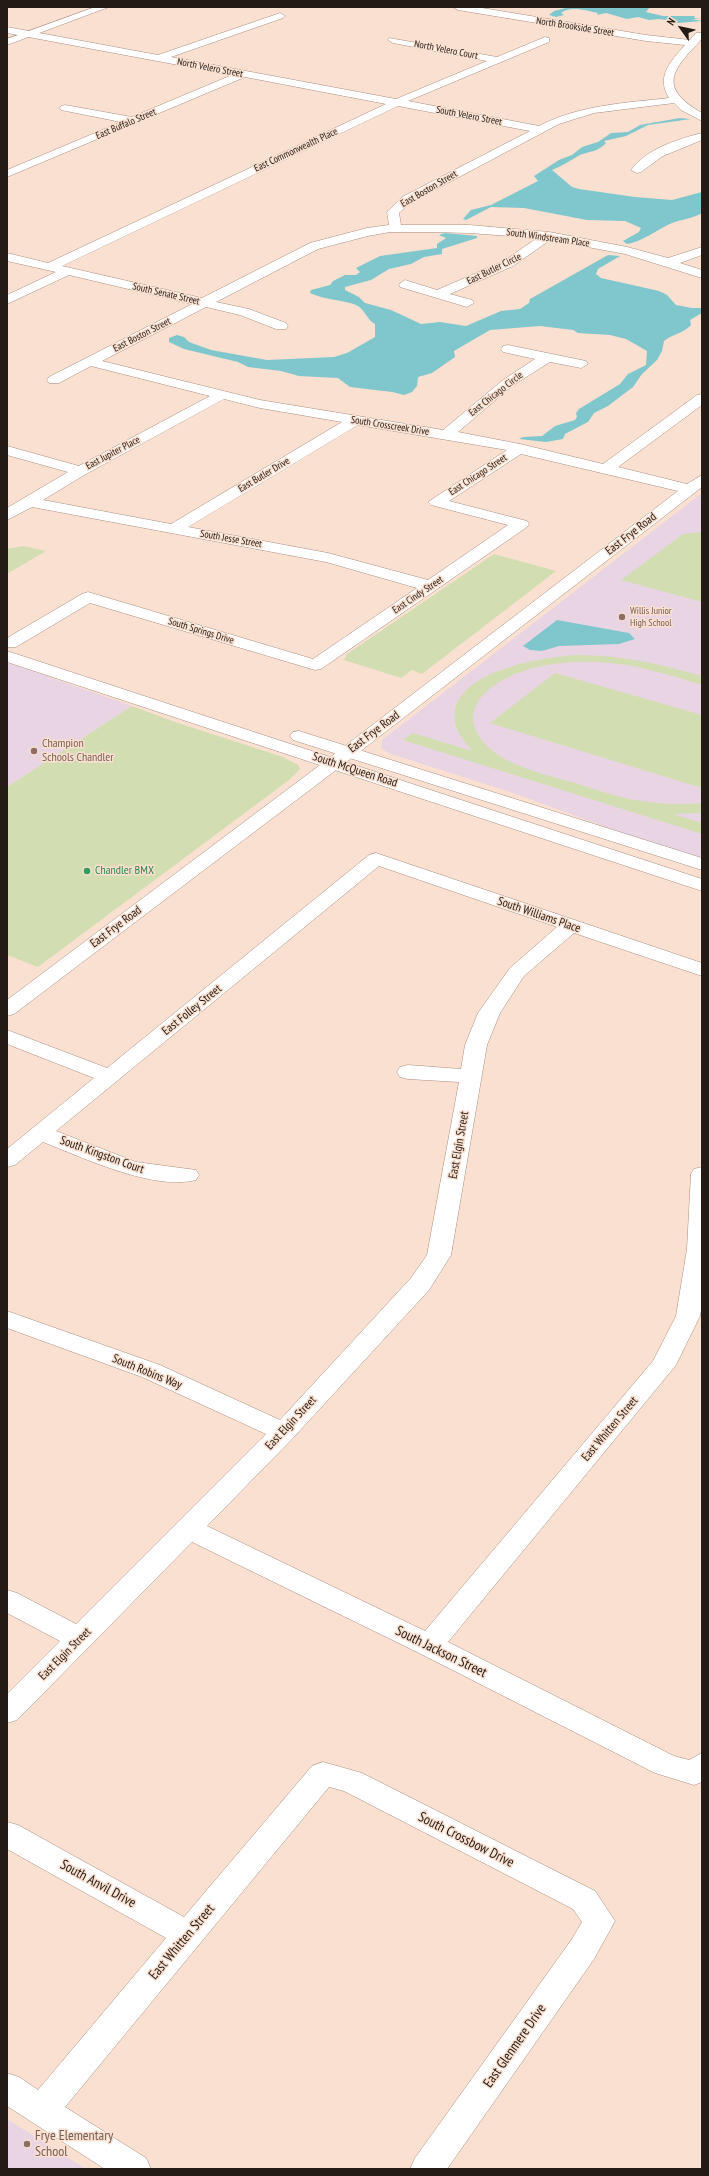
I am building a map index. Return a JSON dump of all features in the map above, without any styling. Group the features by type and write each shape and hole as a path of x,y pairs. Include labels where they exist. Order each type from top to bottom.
{"street":[{"path":"7,42 16,32 81,7"},
{"path":"16,32 104,7"},
{"name":"North Brookside Street","path":"458,7 482,9 646,38 692,43"},
{"path":"160,58 280,16"},
{"name":"North Velero Street","path":"16,32 398,102"},
{"path":"702,33 669,71 667,78 668,86 676,100 702,118"},
{"name":"North Velero Court","path":"393,40 498,60"},
{"name":"East Commonwealth Place","path":"49,267 398,102 545,40"},
{"name":"East Buffalo Street","path":"9,173 244,74"},
{"name":"East Boston Street","path":"54,380 205,304 314,246 360,233 395,228 392,212 406,200 539,129 593,110 676,100"},
{"name":"South Velero Street","path":"398,102 539,129"},
{"path":"65,108 133,121"},
{"path":"637,170 645,162 670,147 702,136"},
{"name":"South Windstream Place","path":"391,229 450,228 546,237 612,248 702,274"},
{"name":"East Butler Circle","path":"438,294 513,261 534,248 546,237"},
{"path":"668,263 702,251"},
{"name":"South Senate Street","path":"7,257 250,314 281,326"},
{"path":"7,300 68,271"},
{"name":"East Butler Circle","path":"405,284 467,303"},
{"name":"East Chicago Circle","path":"508,349 581,364"},
{"name":"East Chicago Circle","path":"446,435 488,399 525,371 548,357"},
{"name":"South Crosscreek Drive","path":"90,362 222,395 294,410 520,448 606,469 696,485"},
{"name":"East Jupiter Place","path":"7,515 81,471 222,395"},
{"path":"606,469 702,398"},
{"name":"East Butler Drive","path":"174,529 355,420"},
{"name":"East Chicago Street","path":"520,448 436,502 521,524"},
{"path":"7,450 81,471"},
{"name":"East Frye Road","path":"7,1010 334,764 348,751 696,485"},
{"name":"South Jesse Street","path":"30,502 328,558 430,586"},
{"name":"East Cindy Street","path":"315,665 521,524"},
{"name":"South Springs Drive","path":"8,646 88,597 315,665"},
{"name":"South McQueen Road","path":"8,646 348,751 702,864"},
{"name":"South McQueen Road","path":"8,646 334,764 702,885"},
{"name":"South Williams Place","path":"376,858 570,926 702,970"},
{"name":"East Folley Street","path":"7,1160 111,1077 376,858"},
{"name":"East Elgin Street","path":"7,1712 190,1529 284,1432 420,1284 439,1255 476,1045 489,1013 517,972 570,926"},
{"path":"7,1036 111,1077"},
{"path":"408,1072 470,1076"},
{"name":"South Kingston Court","path":"42,1132 131,1168 152,1172 188,1175"},
{"name":"East Whitten Street","path":"429,1645 663,1365 688,1316 699,1249 702,1174"},
{"name":"South Robins Way","path":"7,1319 151,1371 284,1432"},
{"name":"South Jackson Street","path":"190,1529 429,1645 666,1765 698,1769"},
{"path":"7,1600 80,1639"},
{"name":"East Whitten Street","path":"42,2110 323,1774"},
{"name":"South Crossbow Drive","path":"323,1774 351,1781 584,1900 599,1921"},
{"name":"South Anvil Drive","path":"7,1834 188,1935"},
{"name":"East Glenmere Drive","path":"427,2169 583,1949 599,1921"},
{"path":"7,2088 134,2169"}],"shaded area":[{"name":"Willis Junior High School","path":"702,493 702,858 634,837 510,792 388,753 381,748 382,740"},
{"name":"Champion Schools Chandler","path":"7,663 12,664 132,706 7,787"},
{"name":"Frye Elementary School","path":"7,2119 86,2169 7,2169"}],"green space":[{"path":"702,532 702,602 621,580 683,534"},
{"path":"23,546 46,551 7,574 7,549"},
{"path":"494,554 556,571 422,674 412,670 401,678 344,660 347,654"},
{"path":"577,655 625,658 671,668 702,676 702,685 622,664 581,662 559,663 538,667 501,681 481,697 474,709 473,719 475,728 482,740 492,750 518,765 548,776 608,794 633,800 657,803 702,803 702,813 673,814 702,823 702,834 403,740 413,733 472,751 457,730 456,726 456,708 464,692 479,680 498,671 542,659"},
{"path":"555,673 702,715 702,788 490,723"},
{"name":"Chandler BMX","path":"132,706 175,722 283,757 298,765 300,769 289,780 38,967 7,955 7,787"}],"water":[{"path":"569,7 650,7 646,12 663,16 695,16 694,18 700,19 692,19 702,21 678,23 659,19 649,20 638,17 627,19 606,13 597,15 598,13 574,9 569,9 561,13 564,15 556,17 549,15 554,11"},
{"path":"680,118 691,119 648,125 626,136 604,141 606,143 600,148 580,155 552,170 572,187 579,189 635,197 672,200 702,192 702,213 698,215 672,223 644,238 627,244 623,241 639,232 641,228 625,221 587,220 524,208 491,207 466,220 463,219 471,210 491,205 538,181 534,176 559,160 572,155 582,147 598,142 611,133 628,132 640,125"},
{"path":"445,233 477,236 477,238 442,249 442,254 424,257 411,264 389,269 371,280 345,287 345,290 359,297 365,303 391,310 421,324 440,322 466,326 501,311 520,309 529,303 530,299 608,255 620,256 598,269 596,274 601,278 659,291 667,295 676,305 702,308 702,313 690,320 691,325 688,328 664,341 662,351 657,360 642,374 633,387 608,406 594,413 588,422 565,434 563,439 546,442 519,439 523,437 542,436 555,426 575,420 577,417 576,413 579,409 620,384 628,374 646,365 647,351 626,339 610,335 578,333 573,330 540,326 490,330 454,351 455,357 432,373 418,377 417,386 412,392 404,395 392,392 350,387 338,378 299,376 281,371 248,367 238,362 184,349 169,342 169,338 177,335 184,337 189,342 211,350 267,360 334,357 347,353 375,337 375,324 362,309 356,305 328,299 310,293 311,290 330,285 333,281 345,275 356,275 360,272 356,268 380,256 437,248 437,244 446,238 439,235"},
{"path":"557,620 629,633 635,639 619,644 559,646 542,651 530,650 523,646"}],"place":[{"name":"Willis Junior High School","path":"622,617"},
{"name":"Champion Schools Chandler","path":"34,751"},
{"name":"Chandler BMX","path":"87,871"},
{"name":"Frye Elementary School","path":"27,2144"}]}
